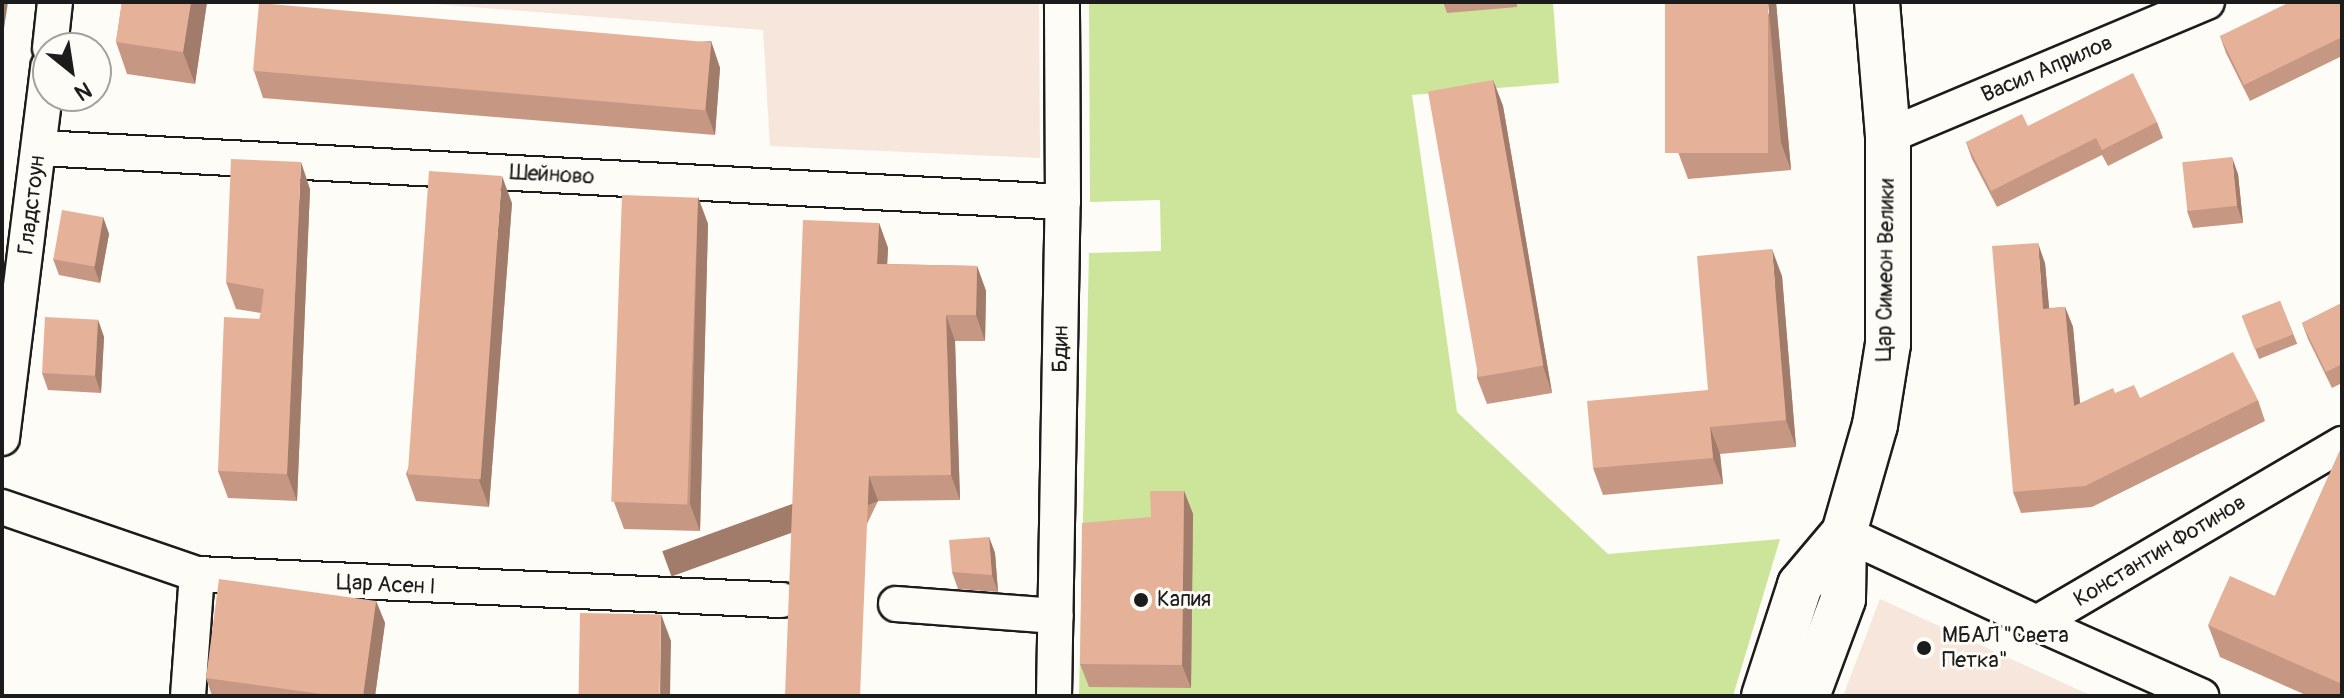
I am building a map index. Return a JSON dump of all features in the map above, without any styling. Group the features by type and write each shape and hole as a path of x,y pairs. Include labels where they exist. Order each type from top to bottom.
{"main road":[{"name":"Цар Симеон Велики","path":"1807,696 1843,599 1844,533 1875,425 1888,344 1888,136 1877,2"},
{"name":"Цар Симеон Велики","path":"1764,696 1800,585 1844,533"}],"street":[{"path":"52,32 55,2"},
{"name":"Бдин","path":"1054,696 1063,202 1062,2"},
{"name":"Васил Априлов","path":"1888,136 2207,2"},
{"name":"Гладстоун","path":"2,438 44,112"},
{"name":"Шейново","path":"40,148 1063,202"},
{"name":"Константин Фотинов","path":"2037,623 2342,444"},
{"name":"Цар Асен I","path":"2,507 197,574 781,600"},
{"path":"1844,533 2201,696"},
{"path":"188,696 197,574"},
{"path":"896,604 1056,616"}],"shaded area":[{"path":"410,2 1039,2 1040,158 770,146 763,30"},
{"name":"МБАЛ \"Света Петка\"","path":"1880,599 2092,696 1843,696"}],"green space":[{"path":"1089,2 1553,2 1559,83 1412,95 1457,412 1608,554 1780,539 1733,696 1079,696 1089,253 1161,251 1160,200 1090,202"}],"building":[{"path":"122,2 191,2 183,52 116,42"},
{"path":"1665,2 1768,2 1768,153 1665,153"},
{"path":"2290,2 2342,2 2342,37 2244,85 2220,36"},
{"path":"259,3 711,43 705,110 253,71"},
{"path":"2133,73 2157,122 2102,150 2096,138 1991,191 1966,142 2022,114 2028,126"},
{"path":"1493,80 1543,366 1478,377 1428,91"},
{"path":"2232,157 2237,206 2187,211 2182,162"},
{"path":"231,159 301,162 287,474 218,471 224,317 260,319 264,289 226,282"},
{"path":"429,171 502,176 481,479 408,474"},
{"path":"622,195 698,198 687,504 611,502"},
{"path":"62,210 103,217 95,267 53,259"},
{"path":"803,220 879,223 877,264 977,266 976,315 946,315 951,475 869,476 860,696 785,696"},
{"path":"2038,243 2043,309 2065,307 2074,406 2113,388 2115,393 2134,385 2140,398 2233,352 2258,400 2085,486 2013,492 1992,246"},
{"path":"1772,249 1786,420 1710,427 1713,458 1593,468 1587,401 1708,390 1697,256"},
{"path":"2280,301 2293,335 2255,349 2242,316"},
{"path":"2342,303 2342,364 2326,372 2302,323"},
{"path":"45,317 98,320 95,376 42,373"},
{"path":"2342,446 2342,684 2208,625 2230,576 2275,596"},
{"name":"Капия","path":"1150,491 1184,491 1182,665 1080,664 1082,523 1151,517"},
{"path":"989,537 992,575 952,572 949,540"},
{"path":"219,579 376,601 363,696 336,696 206,678"},
{"path":"580,613 661,614 660,696 579,696"}],"place":[{"name":"Капия","path":"1141,600"},
{"name":"МБАЛ \"Света Петка\"","path":"1924,648"}]}
